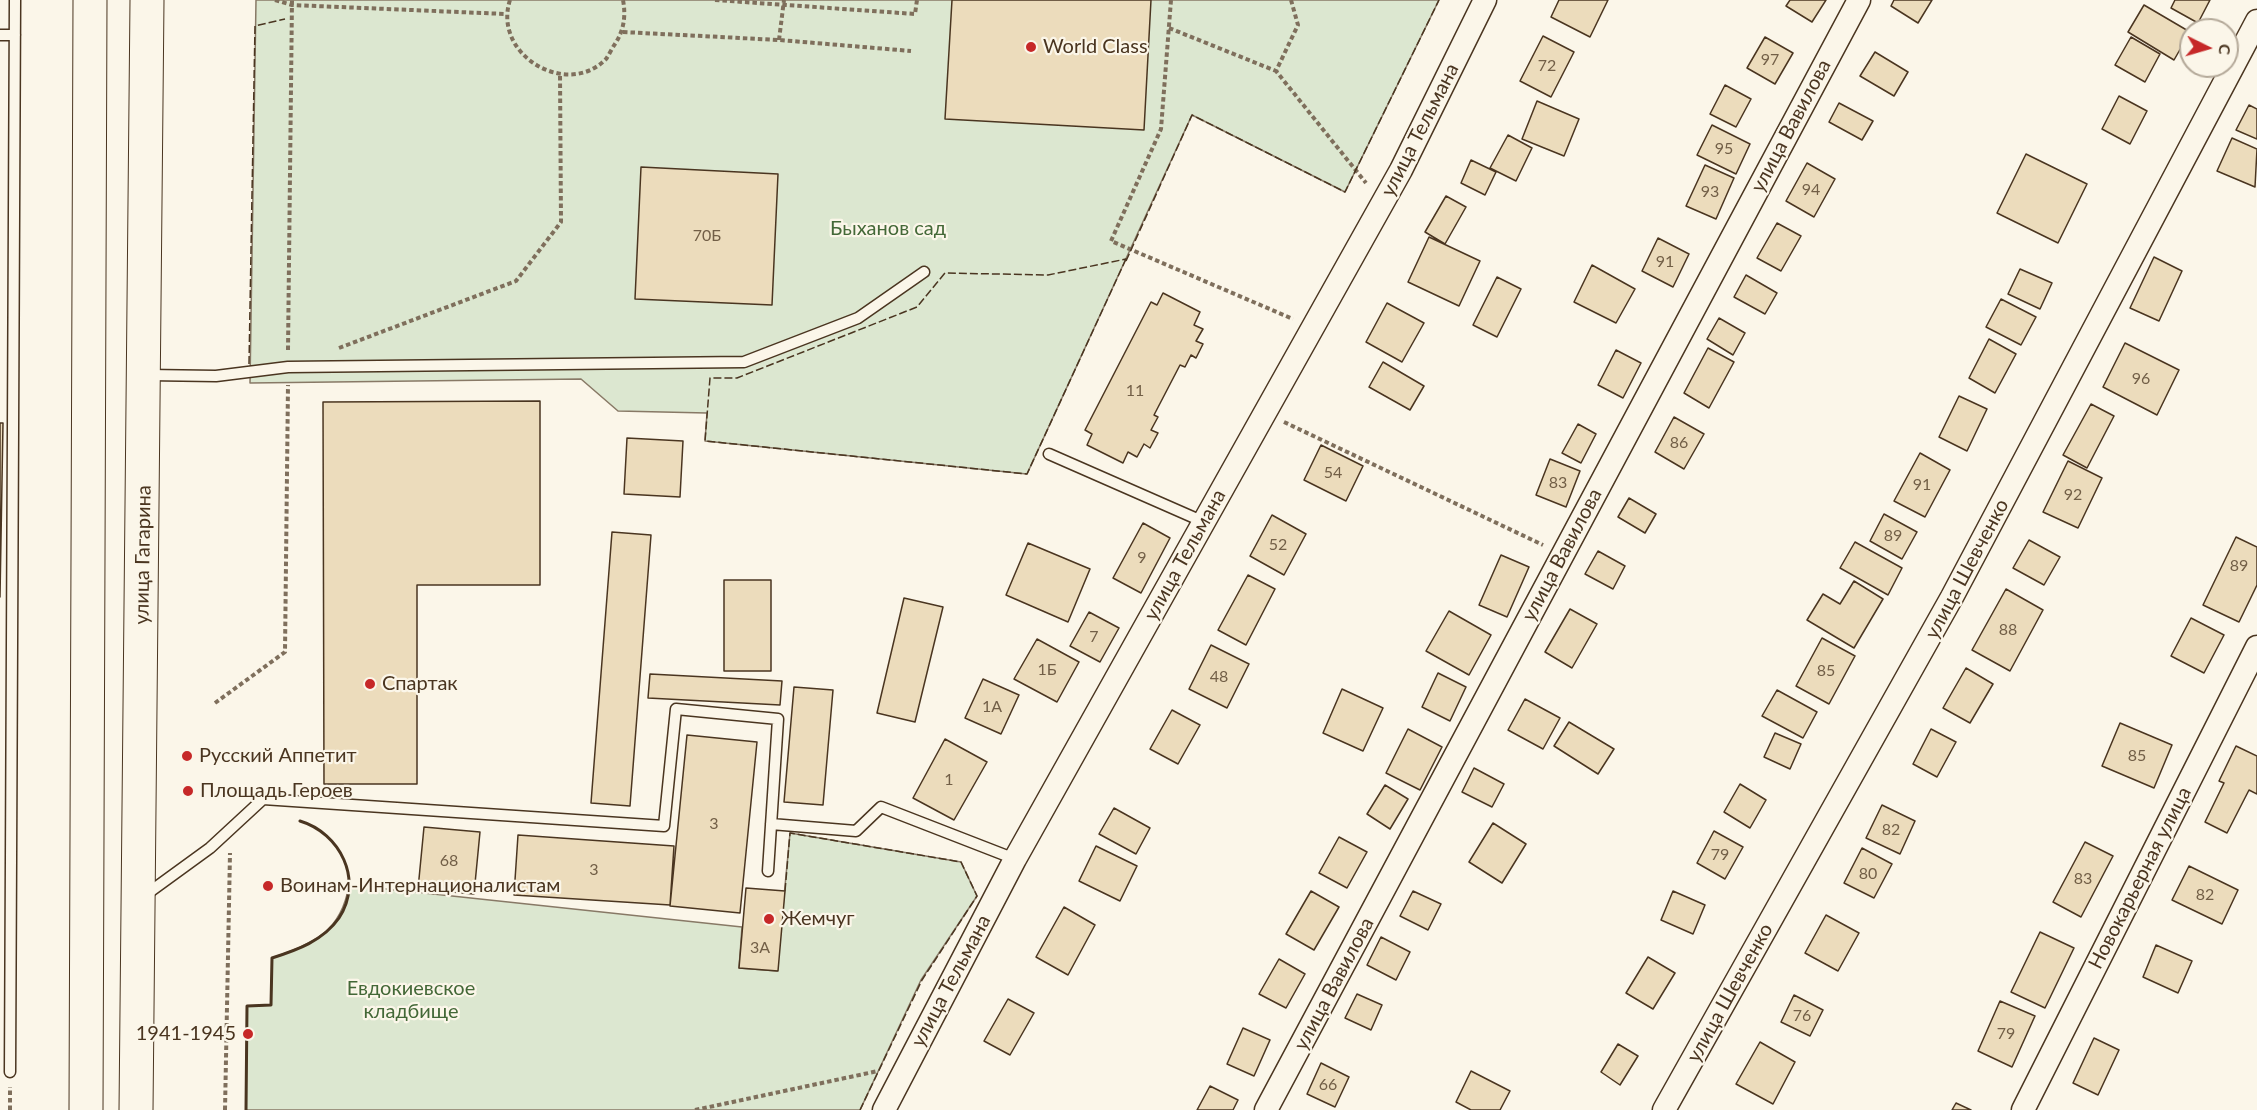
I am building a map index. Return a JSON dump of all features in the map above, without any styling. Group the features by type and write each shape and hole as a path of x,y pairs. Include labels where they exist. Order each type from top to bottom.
{"main road":[{"path":"86,1110 90,0"},
{"name":"улица Гагарина","path":"136,1110 147,0"}],"street":[{"name":"улица Тельмана","path":"884,1110 1015,860 1401,170 1485,0"},
{"name":"улица Вавилова","path":"1266,1110 1859,0"},
{"name":"улица Шевченко","path":"1664,1110 1952,597 2257,21"},
{"name":"Новокарьерная улица","path":"2023,1110 2257,647"}],"lane":[{"path":"10,1072 15,0"},
{"path":"0,36 15,34"},
{"path":"145,374 216,376 288,367 744,362 858,318 924,272"},
{"path":"1049,454 1204,522"},
{"path":"138,899 210,848 263,799 664,826 676,709 778,719 768,871"},
{"path":"771,824 856,831 881,807 1015,860"}],"path":[{"path":"275,0 292,5 506,14"},
{"path":"510,0 506,14 514,44 532,65 560,74 588,70 605,60 623,32 625,15 623,0"},
{"path":"715,0 784,3 915,14 917,0"},
{"path":"1171,0 1161,129 1111,241 1294,319 1289,329"},
{"path":"1276,71 1298,25 1291,0"},
{"path":"779,40 784,3"},
{"path":"1169,28 1276,71 1367,181 1361,192"},
{"path":"623,32 779,40 911,51"},
{"path":"331,351 516,281 561,222 560,74"},
{"path":"1264,413 1563,554"},
{"path":"225,1110 231,828"},
{"path":"694,1110 878,1071"}],"green space":[{"name":"Быханов сад","path":"256,0 1439,0 1345,192 1192,115 1027,474 705,441 707,413 618,411 581,379 250,383"},
{"name":"Евдокиевское кладбище","path":"790,833 961,862 977,896 921,980 860,1110 246,1110 247,1006 271,1005 272,958 300,947 323,934 339,915 349,885 742,927 739,968 777,971"}],"building":[{"path":"952,0 1151,0 1144,130 945,119"},
{"path":"1559,0 1608,0 1590,37 1551,17"},
{"path":"1790,0 1826,0 1812,22 1786,6"},
{"path":"1894,0 1932,0 1918,23 1891,6"},
{"path":"2175,0 2210,0 2201,18 2189,18 2171,8"},
{"path":"2144,5 2179,26 2179,51 2174,60 2128,32"},
{"path":"1543,36 1574,52 1551,97 1520,81"},
{"path":"1765,37 1793,53 1775,84 1747,68"},
{"path":"2131,37 2160,54 2145,82 2115,65"},
{"path":"1875,52 1908,72 1894,96 1860,76"},
{"path":"1725,85 1751,99 1736,127 1710,114"},
{"path":"2119,96 2147,111 2130,144 2102,129"},
{"path":"1537,101 1579,119 1564,156 1522,139"},
{"path":"1839,103 1873,121 1862,140 1829,122"},
{"path":"2249,105 2257,109 2257,139 2236,130"},
{"path":"1712,125 1750,144 1736,174 1697,155"},
{"path":"1508,135 1532,148 1516,181 1490,168"},
{"path":"2232,138 2257,149 2255,187 2217,171"},
{"path":"2026,154 2087,184 2058,243 1997,213"},
{"path":"1471,160 1496,172 1485,195 1461,183"},
{"path":"1807,163 1835,179 1814,217 1786,201"},
{"path":"1705,165 1734,178 1716,219 1686,206"},
{"path":"641,167 778,174 772,305 635,299"},
{"path":"1446,196 1466,207 1445,244 1425,232"},
{"path":"1777,223 1801,236 1781,271 1757,258"},
{"path":"1429,237 1480,261 1459,306 1408,282"},
{"path":"1658,238 1689,254 1673,287 1642,271"},
{"path":"2154,257 2182,271 2159,321 2130,308"},
{"path":"1592,265 1635,289 1616,323 1574,302"},
{"path":"2020,269 2052,283 2040,309 2008,294"},
{"path":"1746,275 1777,293 1765,314 1734,297"},
{"path":"1497,277 1521,289 1497,337 1473,325"},
{"path":"1163,293 1200,312 1194,325 1203,329 1196,341 1203,344 1196,358 1191,355 1185,367 1180,365 1154,415 1158,417 1151,430 1158,433 1150,448 1144,444 1137,457 1128,452 1123,463 1087,445 1092,434 1085,430 1151,302 1157,305"},
{"path":"2001,299 2036,317 2021,345 1986,327"},
{"path":"1387,303 1424,323 1402,362 1366,342"},
{"path":"1719,318 1745,333 1733,355 1707,339"},
{"path":"1989,339 2016,354 1995,393 1969,378"},
{"path":"2125,343 2179,370 2157,415 2103,387"},
{"path":"1708,348 1734,362 1709,408 1684,393"},
{"path":"1616,350 1641,363 1623,398 1598,385"},
{"path":"1383,362 1424,386 1410,410 1369,387"},
{"path":"1959,396 1987,409 1967,451 1939,437"},
{"name":"Спартак","path":"540,401 540,585 417,585 417,784 324,784 323,402"},
{"path":"2091,404 2114,416 2087,468 2063,455"},
{"path":"1674,417 1704,434 1684,469 1655,452"},
{"path":"0,423 3,423 0,597"},
{"path":"1578,424 1596,434 1581,463 1562,453"},
{"path":"627,438 683,441 680,497 624,494"},
{"path":"1321,445 1363,466 1346,501 1304,480"},
{"path":"1920,453 1950,470 1925,517 1894,501"},
{"path":"1550,459 1580,471 1566,507 1536,495"},
{"path":"2068,461 2102,478 2078,528 2043,512"},
{"path":"1629,498 1656,514 1645,533 1618,517"},
{"path":"1884,514 1917,532 1902,559 1870,541"},
{"path":"1272,515 1306,534 1284,575 1250,556"},
{"path":"1143,523 1170,538 1141,593 1113,578"},
{"path":"612,532 651,535 630,806 591,803"},
{"path":"2236,537 2257,547 2257,585 2239,622 2203,605"},
{"path":"2029,540 2060,557 2044,585 2013,568"},
{"path":"1855,542 1902,568 1888,595 1840,568"},
{"path":"1028,543 1090,569 1068,622 1006,595"},
{"path":"1598,551 1625,566 1613,589 1585,574"},
{"path":"1501,555 1529,567 1507,617 1479,605"},
{"path":"1248,575 1275,589 1246,645 1218,630"},
{"path":"724,580 771,580 771,671 724,671"},
{"path":"1854,581 1883,599 1854,648 1807,620 1823,594 1840,604"},
{"path":"2006,589 2043,610 2010,671 1972,650"},
{"path":"904,598 943,607 915,722 877,713"},
{"path":"1570,609 1597,624 1572,668 1545,652"},
{"path":"1449,611 1491,635 1469,675 1426,651"},
{"path":"1089,612 1119,628 1100,662 1070,646"},
{"path":"2191,618 2224,635 2204,673 2171,656"},
{"path":"1822,638 1855,656 1829,704 1796,686"},
{"path":"1037,639 1079,662 1057,702 1014,679"},
{"path":"1211,645 1249,664 1227,708 1189,689"},
{"path":"1966,668 1993,684 1970,723 1943,708"},
{"path":"1438,673 1466,687 1450,721 1422,707"},
{"path":"650,674 782,681 780,705 648,698"},
{"path":"983,679 1019,695 1001,734 965,718"},
{"path":"794,687 833,690 823,805 784,802"},
{"path":"1342,689 1383,708 1363,751 1323,733"},
{"path":"1777,690 1817,712 1803,738 1762,716"},
{"path":"1525,699 1560,718 1543,749 1508,730"},
{"path":"1172,710 1200,725 1178,764 1150,749"},
{"path":"1569,722 1614,749 1598,774 1554,746"},
{"path":"2120,723 2172,745 2154,788 2102,766"},
{"path":"1408,729 1442,747 1420,790 1386,773"},
{"path":"1931,729 1956,742 1937,777 1913,764"},
{"path":"1775,733 1801,744 1790,769 1764,757"},
{"path":"687,735 757,742 740,913 670,906"},
{"path":"945,739 987,762 954,820 913,798"},
{"path":"2236,746 2257,756 2257,794 2249,790 2227,833 2205,822 2224,783 2219,781"},
{"path":"1474,768 1504,784 1492,807 1462,792"},
{"path":"1740,784 1766,800 1750,828 1724,812"},
{"path":"1385,785 1408,799 1390,829 1367,814"},
{"path":"1882,805 1915,821 1900,854 1866,838"},
{"path":"1114,808 1150,828 1136,854 1099,834"},
{"path":"1493,823 1526,844 1502,883 1469,862"},
{"path":"424,827 480,832 474,894 418,889"},
{"path":"1714,831 1743,847 1725,879 1697,863"},
{"path":"518,835 674,846 670,905 514,895"},
{"path":"1339,837 1367,852 1347,888 1319,873"},
{"path":"2085,842 2113,856 2081,917 2053,902"},
{"path":"1096,846 1137,866 1120,901 1079,881"},
{"path":"1862,848 1892,864 1874,898 1844,883"},
{"path":"2189,866 2238,890 2222,924 2172,900"},
{"path":"746,888 785,891 778,971 739,968"},
{"path":"1311,891 1339,907 1314,950 1286,934"},
{"path":"1413,891 1441,904 1428,930 1400,916"},
{"path":"1673,891 1705,905 1693,934 1661,920"},
{"path":"1064,907 1095,925 1068,975 1036,957"},
{"path":"1826,915 1859,933 1838,971 1805,953"},
{"path":"2040,932 2074,948 2045,1008 2011,992"},
{"path":"1381,937 1410,952 1396,980 1367,965"},
{"path":"2156,945 2192,961 2178,993 2143,977"},
{"path":"1648,957 1675,973 1653,1009 1626,993"},
{"path":"1279,959 1305,974 1286,1008 1259,994"},
{"path":"1357,994 1382,1005 1371,1030 1345,1018"},
{"path":"1794,995 1823,1010 1810,1036 1781,1022"},
{"path":"1008,999 1034,1013 1010,1055 984,1041"},
{"path":"2000,1001 2035,1016 2012,1067 1978,1051"},
{"path":"1243,1028 1270,1040 1254,1076 1227,1064"},
{"path":"2094,1038 2119,1050 2098,1095 2073,1083"},
{"path":"1760,1042 1795,1062 1773,1104 1736,1084"},
{"path":"1618,1044 1638,1056 1620,1085 1601,1072"},
{"path":"1321,1063 1349,1077 1335,1107 1307,1094"},
{"path":"1471,1071 1510,1091 1500,1110 1471,1110 1456,1102"},
{"path":"1210,1086 1238,1100 1233,1110 1197,1110"},
{"path":"1956,1103 1971,1110 1952,1110"}],"fence":[{"path":"1126,261 1192,115 1345,192 1439,0"},
{"path":"249,364 255,26 285,19"},
{"path":"1126,259 1027,474 705,441 710,378 737,378 917,307 945,273 1048,275 1126,259"},
{"path":"785,891 790,833 961,862 977,896 922,980 860,1110"}],"wall":[{"path":"246,1110 247,1006 271,1005 272,958 300,948 317,939 333,926 346,903 349,888 344,860 337,847 314,827 300,821"}],"place":[{"name":"World Class","path":"1031,47"},
{"name":"Спартак","path":"370,684"},
{"name":"Русский Аппетит","path":"187,756"},
{"name":"Площадь Героев","path":"188,791"},
{"name":"Воинам-Интернационалистам","path":"268,886"},
{"name":"Жемчуг","path":"769,919"},
{"name":"1941-1945","path":"248,1034"}]}
